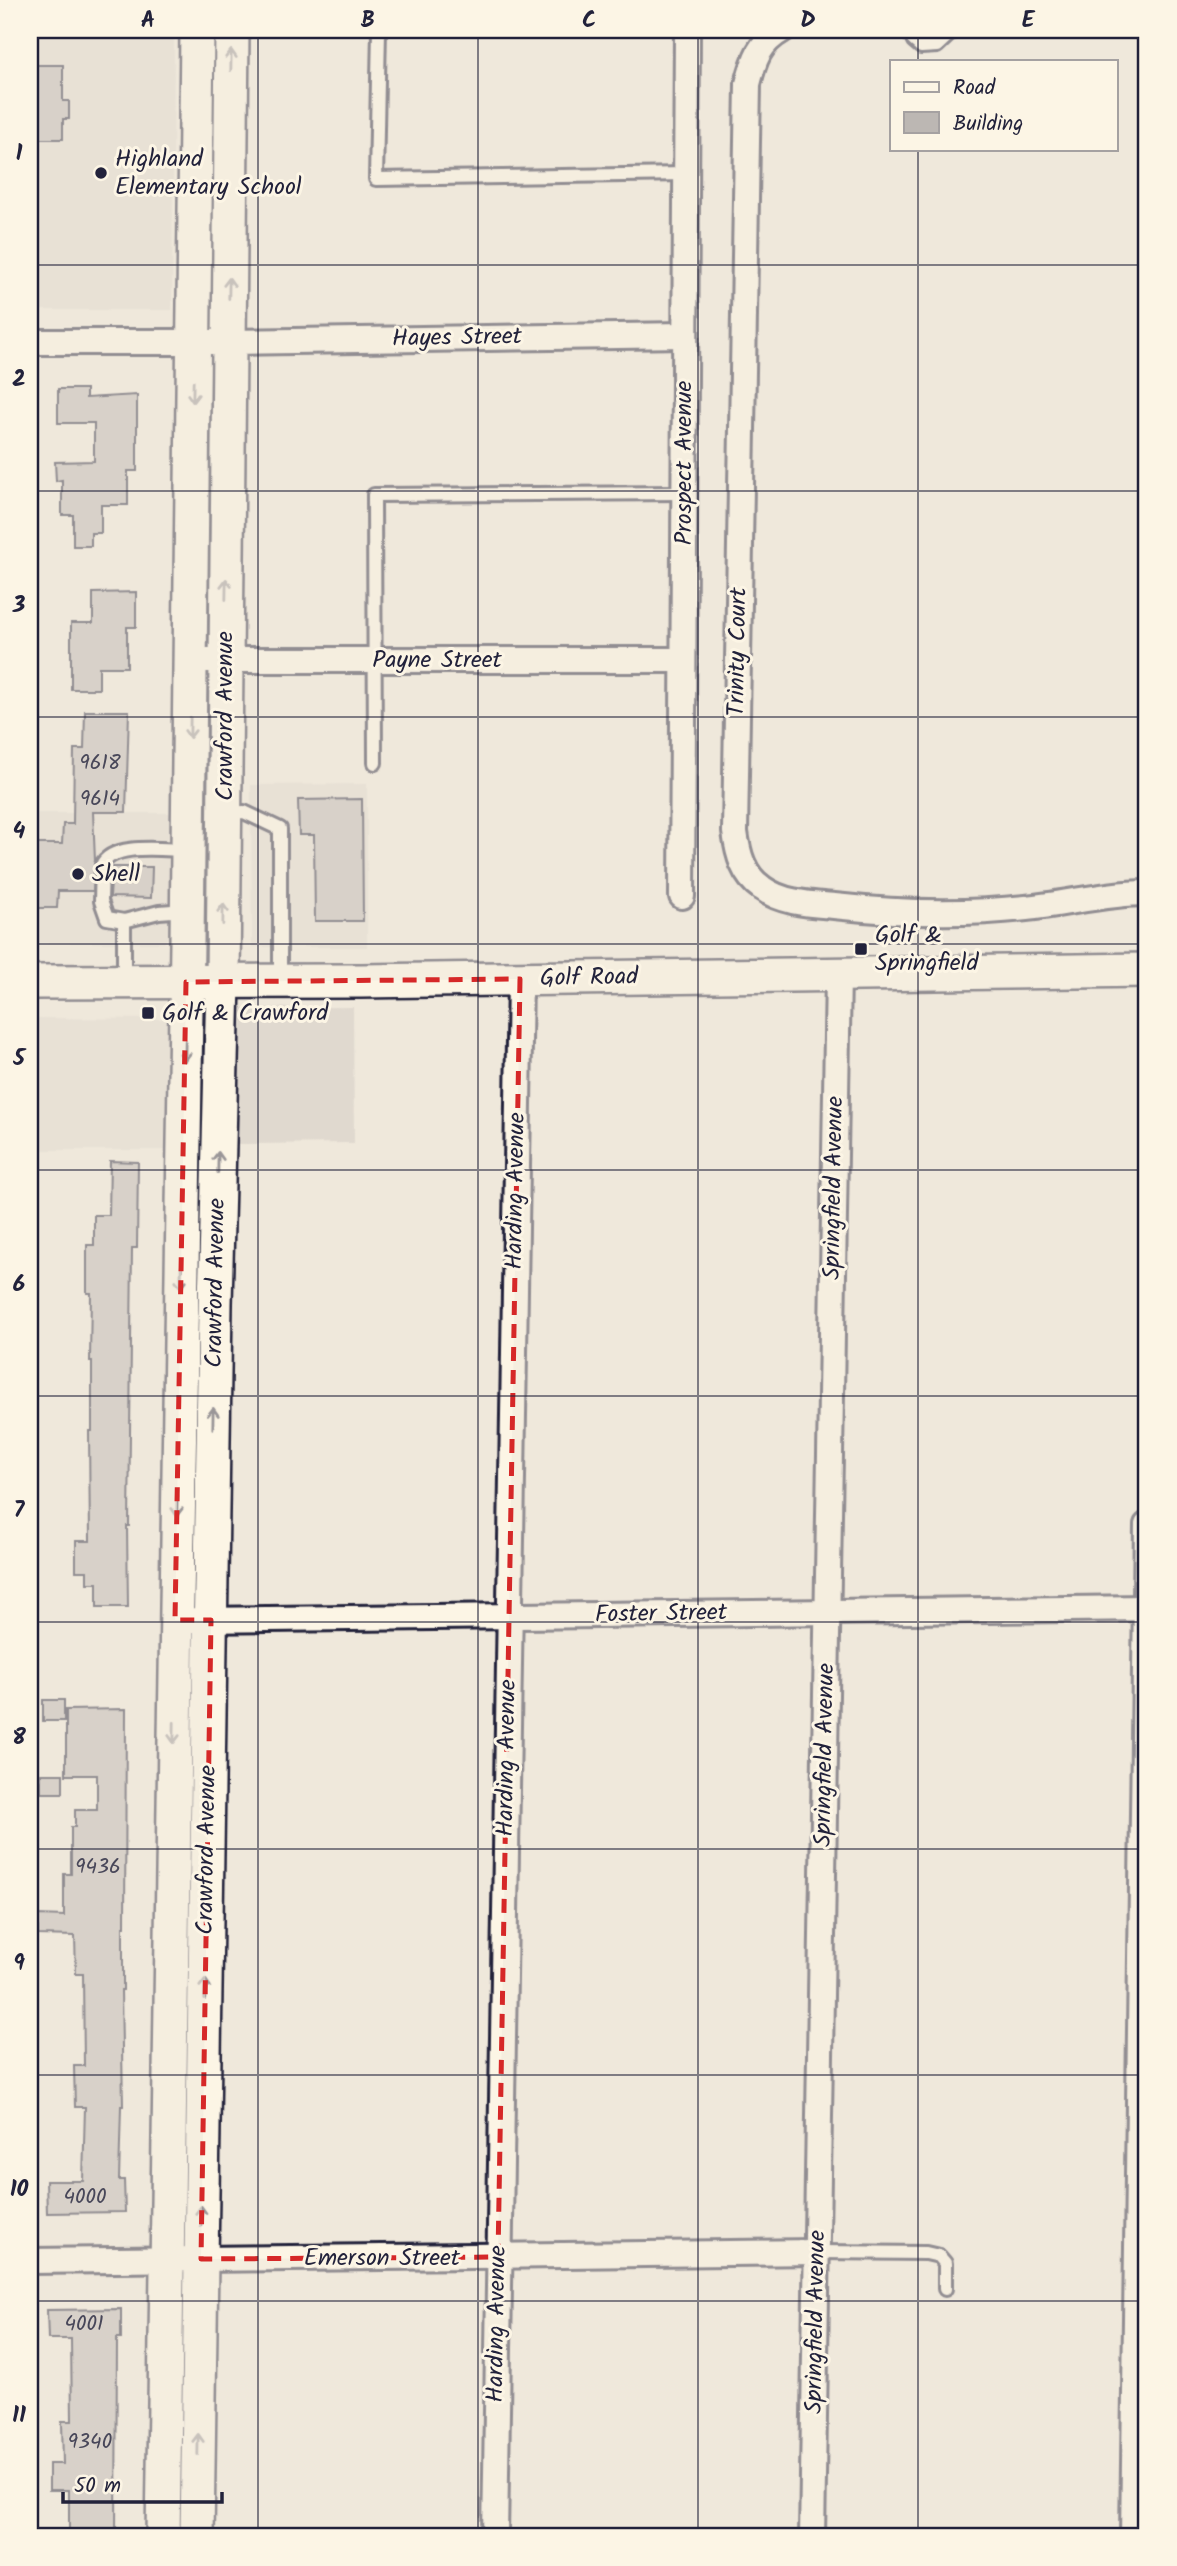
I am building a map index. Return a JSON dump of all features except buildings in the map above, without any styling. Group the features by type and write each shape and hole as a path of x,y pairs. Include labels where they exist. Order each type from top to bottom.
{"main road":[{"name":"Crawford Avenue","path":"163,2536 191,660 197,30"},
{"name":"Crawford Avenue","path":"197,2536 223,982 232,30"},
{"name":"Golf Road","path":"30,982 280,982 1147,970"}],"street":[{"name":"Prospect Avenue","path":"682,896 687,30"},
{"name":"Trinity Court","path":"782,30 762,44 755,57 748,84 735,832 743,865 749,877 763,889 780,897 798,902 856,909 964,912 1028,908 1090,897 1147,893"},
{"name":"Hayes Street","path":"229,342 685,335"},
{"path":"30,342 229,342"},
{"name":"Payne Street","path":"191,660 683,660"},
{"name":"Springfield Avenue","path":"812,2536 838,974"},
{"name":"Harding Avenue","path":"495,2536 520,979"},
{"path":"1133,2536 1147,1525"},
{"name":"Foster Street","path":"175,1620 1147,1608"},
{"name":"Emerson Street","path":"30,2261 818,2252"}],"lane":[{"path":"379,30 376,178 686,174"},
{"path":"909,30 914,41 921,47 937,46 954,30"},
{"path":"1145,30 1147,39"},
{"path":"375,764 374,495 684,493"},
{"path":"225,813 244,812 280,829 280,982"},
{"path":"187,910 159,912 124,921 107,918 101,901 102,865 110,854 127,850 188,850"},
{"path":"124,921 124,982"},
{"path":"818,2252 926,2253 939,2256 945,2263 945,2289"}],"highlighted area":[{"path":"520,979 498,2257 201,2259 211,1620 175,1620 186,982"}],"shaded area":[{"name":"Highland Elementary School","path":"30,35 174,35 172,310 30,310"},
{"path":"367,784 367,947 252,947 251,785"},
{"path":"30,813 177,813 177,928 164,943 30,943"},
{"path":"353,1007 354,1143 237,1144 237,1008"},
{"path":"30,1018 167,1019 169,1150 30,1150"}],"place":[{"name":"Highland Elementary School","path":"101,173"},
{"name":"Shell","path":"78,874"},
{"name":"Golf & Springfield","path":"861,949"},
{"name":"Golf & Crawford","path":"148,1013"}]}
